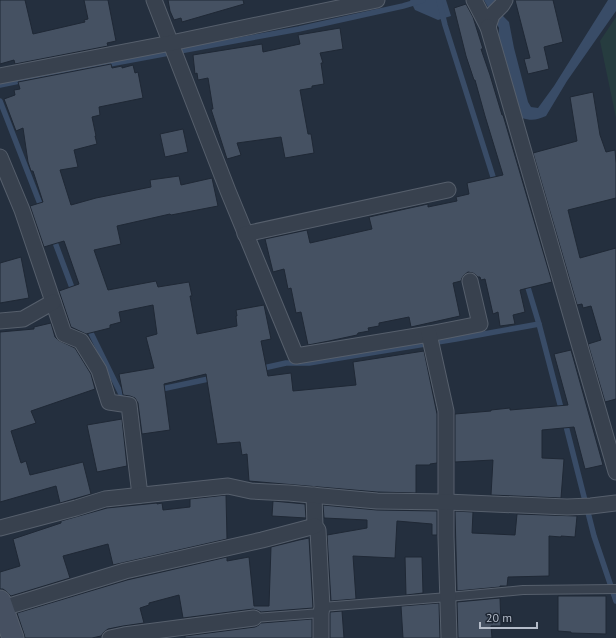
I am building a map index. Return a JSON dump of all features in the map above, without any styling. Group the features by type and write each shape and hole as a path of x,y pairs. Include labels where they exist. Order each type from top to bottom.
{"street":[{"path":"154,0 245,234 296,356 430,340 480,324 470,282"},
{"path":"0,76 174,49 376,0"},
{"path":"474,0 497,12 616,472"},
{"path":"0,157 22,210 64,334 81,341 99,370 109,402 129,405 140,495"},
{"path":"245,234 448,190"},
{"path":"0,321 23,319 53,302"},
{"path":"430,340 446,411 446,502 449,638"},
{"path":"0,528 104,499 228,486 251,491 377,501 567,507 616,503"},
{"path":"314,495 315,526 318,530 321,638"},
{"path":"4,617 125,571 262,540 315,526"},
{"path":"110,638 254,618"}],"lane":[{"path":"254,618 523,590 613,589"}],"green space":[{"path":"616,17 616,118 600,41"}],"water":[{"path":"410,0 446,0 451,16 438,20 415,10"},
{"path":"484,0 495,0 503,16 509,22 528,102 531,107 538,108 554,86 608,0 616,0 616,11 567,81 546,116 528,120 522,118 498,41 499,28"}],"building":[{"path":"0,0 25,0 33,34 85,22 84,20 88,19 84,0 108,0 116,41 107,43 108,46 15,64 14,60 0,64"},
{"path":"168,0 243,0 244,4 182,22 181,18 174,20 170,11"},
{"path":"515,0 553,0 563,42 544,47 549,69 528,74 524,59 530,58"},
{"path":"466,4 473,17 483,49 481,49 503,115 552,282 520,290 525,312 513,315 515,324 500,326 498,312 493,314 485,279 481,280 480,277 468,272 464,275 461,281 453,283 460,316 411,327 409,317 379,323 379,326 368,328 369,331 358,333 357,335 308,345 301,312 296,313 291,288 288,289 284,269 273,272 265,239 307,230 310,243 372,229 369,217 428,204 428,207 457,201 456,197 469,194 467,183 503,175 475,80 466,56 454,8"},
{"path":"340,28 343,49 320,53 323,63 321,63 324,84 300,90 308,134 311,134 314,153 285,158 281,137 237,143 241,155 227,159 211,109 213,109 208,78 198,80 197,73 195,74 193,55 262,44 263,52 300,44 298,35"},
{"path":"111,64 112,68 122,66 122,68 133,65 135,73 138,72 143,98 99,107 100,115 92,117 97,144 74,150 78,167 60,170 71,205 96,198 151,187 150,180 179,176 181,185 212,178 218,206 170,214 117,226 121,244 94,250 108,290 156,281 158,287 189,282 197,334 237,326 236,310 264,305 271,339 261,341 268,376 291,373 293,391 356,385 353,362 424,351 437,414 437,463 430,465 416,465 416,493 377,492 249,481 247,454 242,455 240,442 217,444 206,374 164,384 170,430 142,434 138,403 135,398 123,395 119,374 154,368 146,337 157,334 153,305 119,312 121,322 110,325 110,328 86,334 71,327 59,291 79,284 64,241 44,247 30,206 43,202 33,171 31,171 28,162 23,128 16,131 4,99 15,95 14,90 20,89 18,82"},
{"path":"593,92 600,135 606,152 615,150 616,198 568,210 580,258 616,248 616,399 605,402 588,344 601,340 591,306 583,308 582,304 577,305 533,153 577,141 570,97"},
{"path":"183,129 188,152 165,157 160,134"},
{"path":"21,257 29,298 0,303 0,263"},
{"path":"51,323 55,337 75,348 91,374 95,389 31,411 36,423 11,431 21,463 26,461 30,475 83,462 91,494 60,503 56,486 0,502 0,332 34,329 34,327"},
{"path":"571,350 603,465 585,469 574,427 542,430 542,458 564,459 561,498 491,495 493,460 455,462 455,414 510,408 510,410 568,405 554,354"},
{"path":"122,419 127,466 97,472 87,425"},
{"path":"226,495 227,539 113,565 108,544 63,556 70,578 11,596 3,589 0,589 0,572 20,566 13,539 61,523 61,521 107,508 162,503 163,510 190,507 190,499"},
{"path":"273,501 305,504 306,518 272,516"},
{"path":"323,505 377,510 437,511 437,535 432,535 432,524 397,521 395,558 353,556 356,599 331,601 327,535 367,528 367,520 324,518"},
{"path":"455,511 473,512 472,533 515,535 517,514 577,516 575,537 549,536 549,576 508,577 507,586 457,591"},
{"path":"309,538 313,608 261,612 253,609 183,618 179,595 149,603 149,605 140,608 144,623 108,629 101,636 92,638 25,638 17,613 127,580 227,557 227,561 249,557 254,606 269,606 271,547"},
{"path":"405,557 422,557 423,593 406,595"},
{"path":"558,596 606,596 606,634 558,631"},
{"path":"500,598 501,626 491,626 492,638 458,638 457,602"},
{"path":"439,603 440,638 403,638 401,606"},
{"path":"342,611 344,638 330,638 330,612"},
{"path":"312,619 312,638 185,638 185,636 255,627 261,623"}],"waterway":[{"path":"0,85 299,29 403,6 423,0"},
{"path":"439,0 445,25 495,183"},
{"path":"0,101 42,209"},
{"path":"53,237 74,293"},
{"path":"526,281 562,412"},
{"path":"259,369 286,363 309,363 539,324"},
{"path":"88,327 121,394 129,396"},
{"path":"157,390 213,378"},
{"path":"565,422 594,536 616,601"}]}
